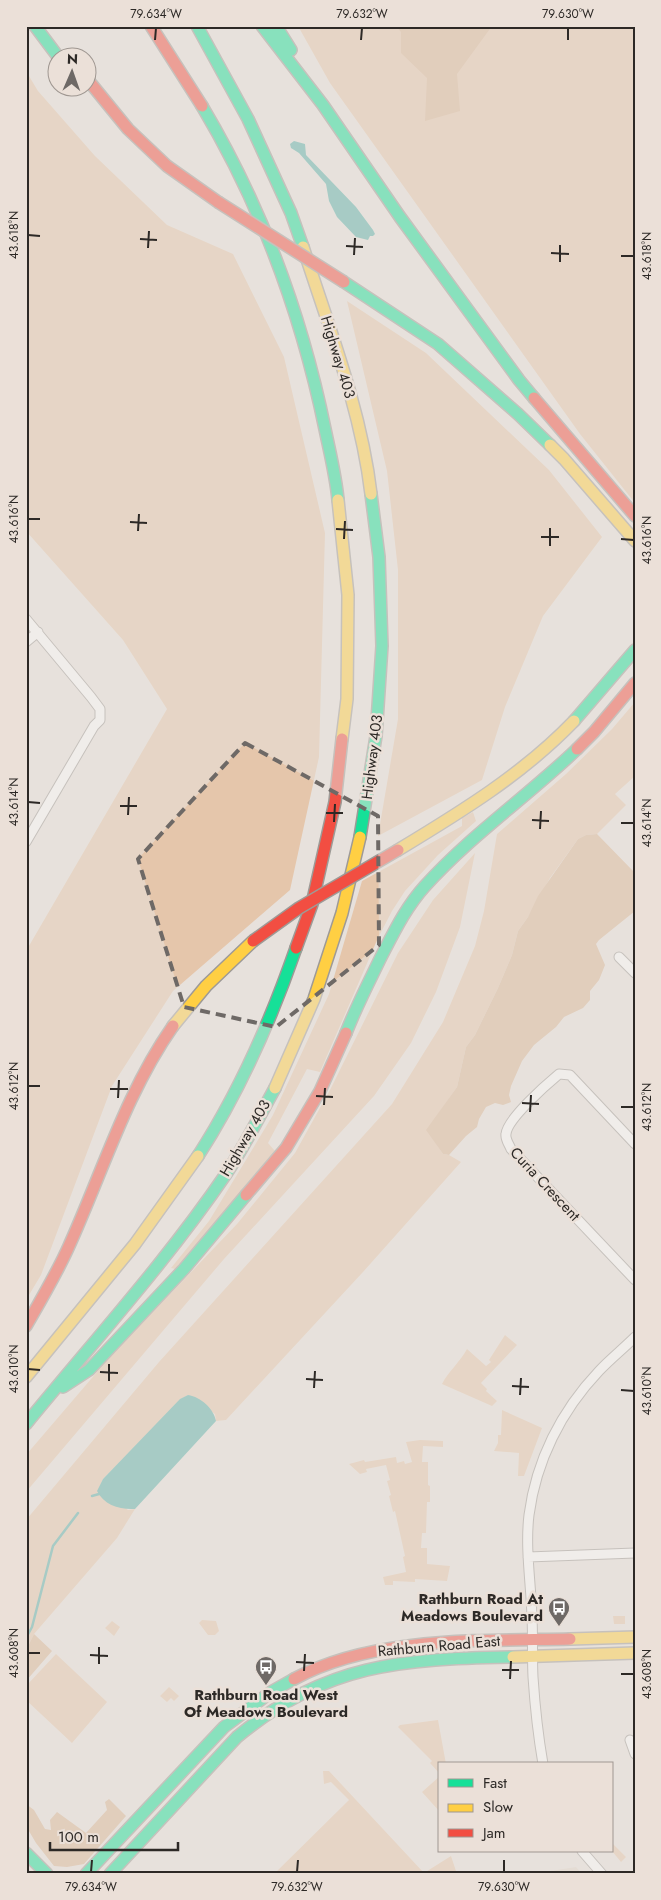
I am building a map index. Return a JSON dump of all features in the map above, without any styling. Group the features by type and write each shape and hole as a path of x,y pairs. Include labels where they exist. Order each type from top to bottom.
{"main road":[{"path":"35,26 52,48"},
{"path":"48,26 63,48"},
{"name":"Highway 403","path":"26,1377 162,1210 205,1145 250,1065 284,985 312,901 337,790 347,705 349,598 342,515 327,431 306,348 272,251 233,161 189,84 151,26"},
{"name":"Highway 403","path":"26,1424 155,1268 211,1195 236,1158 276,1083 313,1000 343,910 361,834 374,755 380,674 381,595 374,513 359,427 343,367 295,223 259,142 197,26"},
{"path":"262,26 323,105 400,216 519,380 632,512"},
{"path":"276,26 323,105"},
{"path":"98,93 128,129 167,166 218,202 438,344 518,414 564,459 635,541"},
{"path":"92,98 106,104"},
{"path":"26,1326 68,1247 122,1117 150,1062 180,1016 203,989 226,965 253,942 299,908 398,850 484,796 543,751 570,726 635,650"},
{"path":"49,1396 89,1370 202,1250 286,1148 320,1091 339,1051 357,1005 384,950 405,912 424,887 477,834 557,768 594,732 635,683"},
{"name":"Rathburn Road East","path":"86,1874 201,1750 227,1725 273,1690 299,1676 333,1662 361,1654 394,1648 450,1643 635,1637"},
{"name":"Rathburn Road East","path":"110,1874 237,1737 254,1722 309,1690 365,1669 402,1662 449,1658 635,1653"},
{"path":"26,1853 47,1874"}],"street":[{"path":"26,619 100,709 100,720 94,726 26,842"},
{"path":"26,642 38,632"},
{"path":"619,957 635,973"},
{"name":"Curia Crescent","path":"635,1144 570,1075 559,1074 516,1116 508,1126 506,1133 508,1144 512,1150 635,1280"},
{"path":"543,1762 537,1726 533,1675 534,1657 528,1556 529,1515 538,1471 552,1437 581,1391 600,1370 635,1338"},
{"path":"528,1556 635,1553"},
{"path":"630,1740 635,1754"},
{"path":"583,1852 602,1874"}],"highlighted area":[{"path":"245,743 378,816 379,945 276,1027 184,1007 138,859"}],"shaded area":[{"path":"298,26 635,26 635,503 580,434 330,83"},
{"path":"396,26 492,26 457,74 460,111 425,121 427,78 401,53 401,32"},
{"path":"26,71 38,91 95,156 167,225 233,254 284,357 325,533 319,757 290,890 173,991 112,1086 41,1275 26,1300 26,951 167,709 123,640 26,531"},
{"path":"347,301 426,353 549,470 602,537 543,616 505,707 482,780 378,836 398,719 398,570 387,471"},
{"path":"635,702 635,776 615,794 626,805 597,834 586,835 578,839 550,878 518,931 512,955 498,988 475,1035 466,1047 457,1087 427,1130 443,1154 449,1155 461,1162 363,1272 226,1420 216,1421 215,1414 188,1395 181,1399 103,1479 99,1488 128,1510 135,1509 117,1538 34,1634 26,1650 26,1520 159,1362 392,1104 443,1022 475,946 484,911 497,834 566,774 612,729"},
{"path":"473,812 476,821 438,855 405,891 392,911 378,938 320,1072 307,1069 268,1143 275,1151 175,1269 171,1268 209,1221 273,1115 329,994 362,881 462,826 462,818"},
{"path":"597,834 635,873 635,911 596,944 605,965 599,980 590,991 590,1000 583,1008 564,1017 556,1027 534,1045 522,1061 511,1086 509,1095 511,1102 503,1105 495,1103 486,1107 477,1127 449,1155 443,1154 426,1130 457,1087 466,1047 475,1035 498,988 512,955 518,931 528,917 538,896 578,839 586,835"},
{"path":"475,853 460,927 436,992 411,1043 374,1096 224,1259 26,1492 26,1455 109,1358 237,1224 295,1153 331,1088 398,953 433,900"},
{"path":"505,1335 517,1345 481,1383 487,1389 486,1391 497,1401 492,1406 442,1384 467,1349 486,1366 491,1362 489,1360"},
{"path":"502,1410 542,1428 524,1476 518,1476 519,1453 494,1451 498,1443 498,1435 501,1435"},
{"path":"420,1440 443,1441 443,1447 423,1446 422,1462 428,1462 430,1502 427,1502 426,1533 422,1533 421,1548 427,1548 427,1564 450,1566 447,1581 415,1579 415,1582 393,1581 393,1585 385,1585 383,1577 406,1572 403,1557 405,1556 395,1511 393,1512 389,1496 391,1495 387,1481 390,1480 386,1465 366,1469 367,1472 360,1474 349,1464 364,1460 365,1462 396,1457 397,1463 404,1461 405,1464 412,1462 406,1442"},
{"path":"613,1616 625,1616 625,1624 614,1624"},
{"path":"202,1620 216,1621 219,1631 215,1635 208,1635 199,1623"},
{"path":"112,1621 120,1627 114,1636 105,1628"},
{"path":"34,1634 52,1651 26,1681 26,1650"},
{"path":"56,1654 107,1702 72,1743 26,1700 26,1686"},
{"path":"169,1687 179,1696 174,1701 171,1698 167,1702 160,1696"},
{"path":"438,1720 446,1762 438,1762 438,1772 430,1763 432,1761 398,1727 400,1725"},
{"path":"323,1771 329,1771 424,1873 451,1856 457,1874 274,1874 349,1800 331,1782 324,1784"},
{"path":"438,1778 438,1810 422,1792"},
{"path":"109,1799 126,1816 84,1864 67,1867 54,1866 36,1843 26,1826 26,1804 34,1810 45,1829 51,1830 50,1820 57,1812 86,1833 107,1810 105,1802"},
{"path":"614,1845 626,1857 621,1862 613,1852"},
{"path":"576,1867 582,1874 531,1874"}],"water":[{"path":"294,141 305,144 306,155 356,207 375,234 370,236 368,240 356,237 337,217 329,201 326,184 299,153 291,148 290,144"},
{"path":"188,1395 198,1398 206,1404 213,1412 216,1421 135,1509 113,1506 104,1500 97,1491 103,1479 180,1399"}],"waterway":[{"path":"92,1496 99,1494"},
{"path":"26,1638 32,1627 53,1546 78,1513"}],"traffic: fast":[{"path":"35,26 52,48"},
{"path":"197,26 248,119 291,213 303,247"},
{"path":"262,26 323,105 400,217 534,398"},
{"path":"276,26 291,50"},
{"path":"202,106 243,182 261,222 292,304 316,387 333,465 338,500"},
{"path":"344,282 438,344 518,414 550,445"},
{"path":"360,837 376,736 382,646 379,557 371,494"},
{"path":"574,721 635,650"},
{"path":"346,1033 386,948 418,894 461,850 577,749"},
{"path":"198,1156 241,1081 276,1002 296,948"},
{"path":"26,1424 154,1270 203,1207 239,1153 275,1088"},
{"path":"63,1387 89,1370 184,1269 246,1195"},
{"path":"110,1874 237,1737 270,1712 302,1694 334,1680 367,1670 400,1664 435,1660 513,1657"},
{"path":"86,1874 224,1727 271,1692 294,1679"},
{"path":"26,1853 47,1874"}],"traffic: slow":[{"path":"303,247 352,400 360,431 371,494"},
{"path":"550,445 635,541"},
{"path":"338,500 348,595 347,699 342,739"},
{"path":"398,850 513,775 574,721"},
{"path":"275,1088 314,999 342,913 360,837"},
{"path":"173,1026 206,986 253,941"},
{"path":"26,1377 135,1244 198,1156"},
{"path":"570,1639 635,1637"},
{"path":"513,1657 635,1653"}],"traffic: jam":[{"path":"151,26 202,106"},
{"path":"98,92 128,129 167,166 218,202"},
{"path":"218,202 344,282"},
{"path":"534,398 635,516"},
{"path":"577,749 594,732 635,683"},
{"path":"296,948 312,904 335,802 342,739"},
{"path":"253,941 299,908 398,850"},
{"path":"26,1326 64,1256 128,1105 156,1052 173,1026"},
{"path":"246,1195 286,1148 320,1091 346,1033"},
{"path":"294,1679 325,1665 358,1655 393,1648 465,1641 570,1639"}],"place":[{"name":"Rathburn Road At Meadows Boulevard","path":"559,1627"},
{"name":"Rathburn Road West Of Meadows Boulevard","path":"266,1686"}]}
